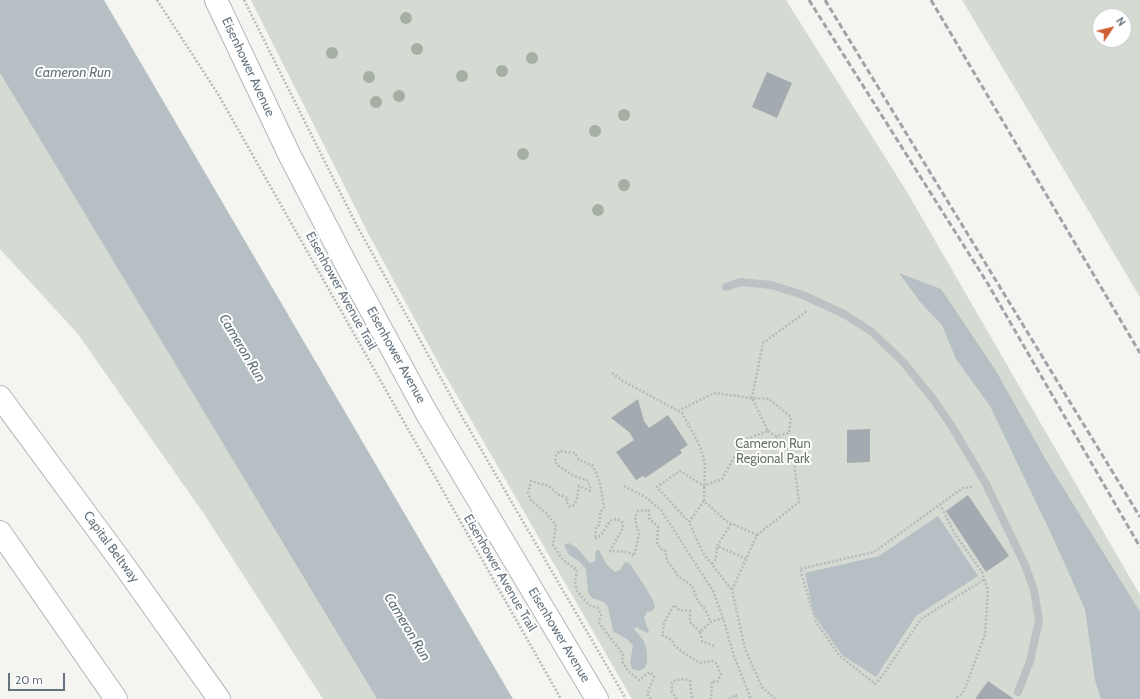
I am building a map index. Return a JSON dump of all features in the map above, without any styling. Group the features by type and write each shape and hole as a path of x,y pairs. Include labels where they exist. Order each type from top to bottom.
{"main road":[{"name":"Eisenhower Avenue","path":"216,0 294,163 419,398 597,699"},
{"name":"Capital Beltway","path":"0,397 118,557 219,699"},
{"path":"0,532 116,699"}],"lane":[{"path":"726,287 741,282 771,285 803,295 844,314 872,332 904,363 951,425 986,484 1025,565 1034,590 1039,621 1036,640 1030,661 1018,692"}],"path":[{"name":"Eisenhower Avenue Trail","path":"157,0 218,94 561,699"},
{"path":"244,0 356,224 464,420 626,699"},
{"path":"732,590 757,535 799,502 793,455 776,436 768,431 752,398 763,343 818,302"},
{"path":"612,373 623,381 682,413 700,446 704,464 704,501 689,522"},
{"path":"678,411 714,393 769,399 791,417 789,433 776,436"},
{"path":"704,486 722,479 744,440 768,431"},
{"path":"651,699 647,694 654,677 650,672 639,680 628,671 622,662 623,654 599,623 601,615 598,608 589,605 580,595 575,583 577,570 563,560 553,545 556,525 546,513 531,500 528,493 531,482 549,486 557,494 568,498 566,501 569,506 573,506 577,500 579,486 590,491 590,486 587,480 574,476 555,462 556,456 560,451 575,453 578,459 594,466 600,483 604,508 600,512 599,524 596,527 595,539 601,535 610,521 617,519 622,522 623,528 610,551 628,552 634,556 639,534 635,520 636,515 638,511 649,510 649,518 658,526 657,543 661,549 665,550 667,560 678,576 692,586 698,601 705,609 711,622"},
{"path":"704,486 680,472 657,487 689,522 703,553 732,590 746,649 762,687 775,699"},
{"path":"985,579 921,619 883,675 875,684 839,655 816,622 800,569 874,552 963,488 986,484"},
{"path":"624,486 645,496 660,510 713,591 723,618 734,656 751,699"},
{"path":"704,501 726,521 757,535"},
{"path":"940,504 943,513 954,533 982,572 988,590 986,635 963,693 955,699"},
{"path":"712,564 716,559 716,546 731,524"},
{"path":"716,546 747,559"},
{"path":"711,699 712,681 716,682 721,674 716,663 712,661 700,663 674,645 672,640 662,635 664,623 674,605 679,610 690,611 690,622 700,632 702,641 714,646"},
{"path":"700,632 711,622 723,618"},
{"path":"677,699 672,692 672,683 681,679 690,681 692,699"},
{"path":"729,699 736,695 737,699"}],"green space":[{"name":"Cameron Run Regional Park","path":"251,0 786,0 907,192 1140,595 1140,699 632,699 441,368 368,233"},
{"path":"962,0 1140,0 1140,297"},
{"path":"0,73 377,699 323,699 204,514 78,334 0,249"}],"water":[{"name":"Cameron Run","path":"0,0 104,0 513,699 377,699 0,73"},
{"path":"899,273 941,289 996,371 1046,460 1140,612 1140,699 1101,699 1095,680 1085,609 1054,540 990,406 956,359 942,325 921,303"},
{"path":"938,516 978,576 916,616 876,677 842,655 814,615 805,573 879,556"},
{"path":"569,543 577,548 590,563 595,561 596,550 599,550 607,565 615,572 620,570 625,562 630,564 646,588 655,607 652,611 647,612 644,618 649,632 647,633 636,627 634,629 644,641 647,651 647,662 645,668 639,671 632,669 630,662 633,646 628,640 613,631 608,607 604,602 592,598 588,592 586,569 580,562 569,555 564,545"}],"building":[{"path":"767,72 792,83 777,118 752,107"},
{"path":"638,399 644,421 649,428 668,415 688,445 680,450 682,453 645,478 643,476 636,480 616,452 634,440 629,432 611,418"},
{"path":"870,429 870,462 847,463 847,430"},
{"path":"968,495 1009,556 986,572 946,511"},
{"path":"988,681 1014,699 975,699"}],"railway":[{"path":"809,0 988,284 1140,547"},
{"path":"825,0 1140,517"},
{"path":"931,0 1140,353"}]}
